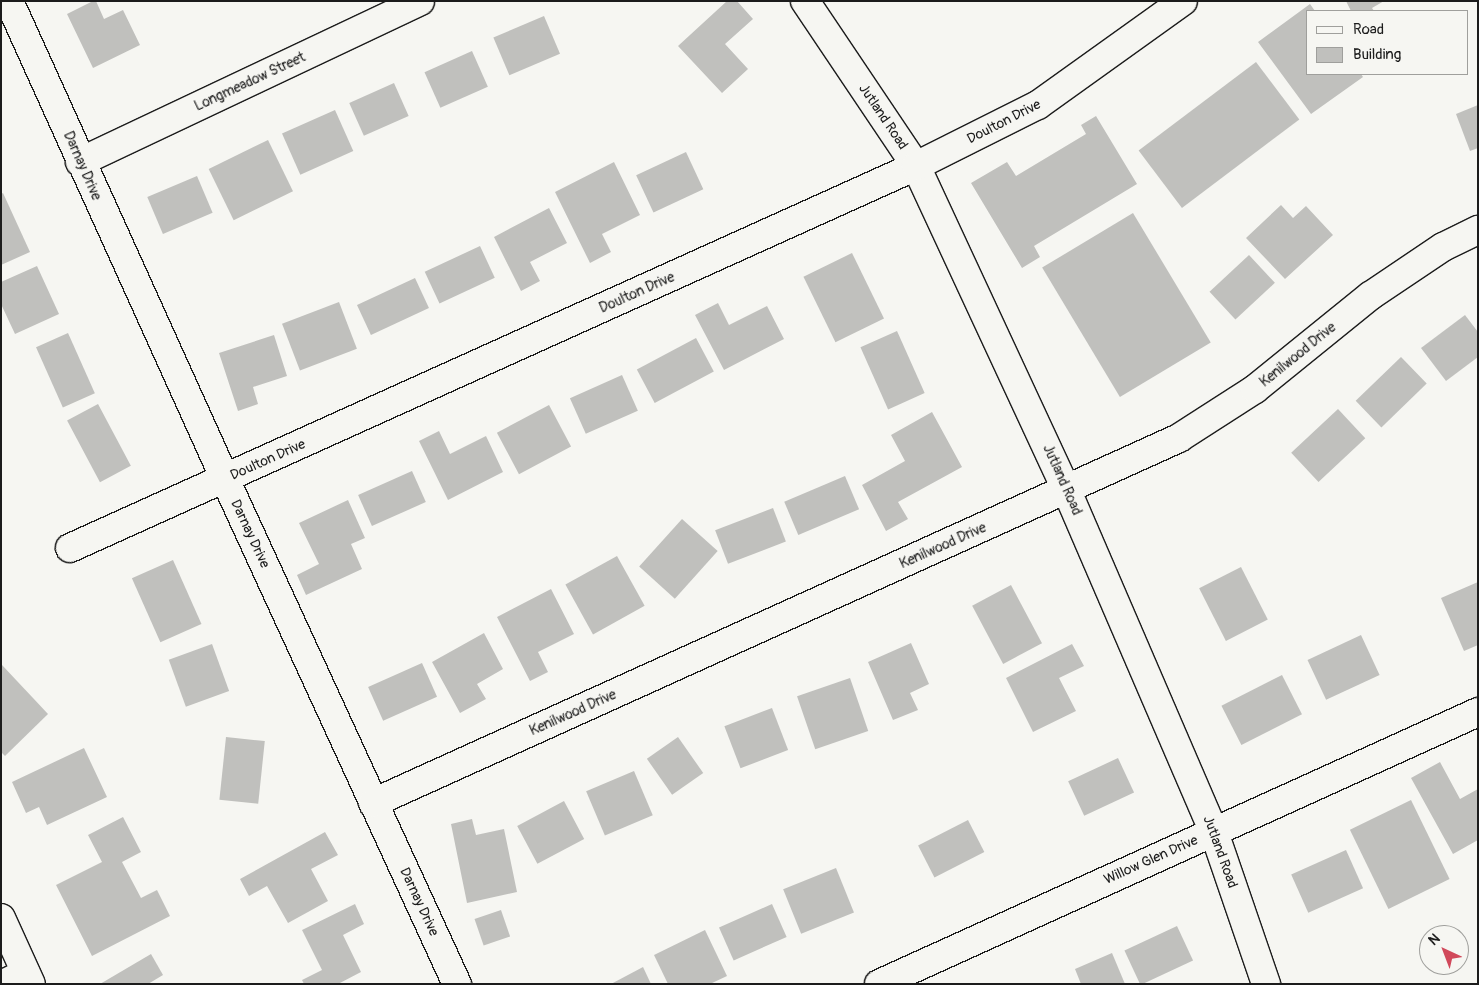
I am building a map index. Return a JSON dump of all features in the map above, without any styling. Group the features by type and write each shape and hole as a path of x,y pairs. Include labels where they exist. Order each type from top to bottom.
{"street":[{"name":"Darnay Drive","path":"9,1 80,162 457,984"},
{"name":"Longmeadow Street","path":"80,162 420,1"},
{"name":"Jutland Road","path":"805,1 916,166 1067,490 1214,832 1266,984"},
{"name":"Doulton Drive","path":"70,548 916,166 1038,106 1183,1"},
{"name":"Kenilwood Drive","path":"373,803 1179,438 1255,389 1370,296 1443,247 1478,230"},
{"name":"Willow Glen Drive","path":"879,984 1478,712"},
{"path":"1,918 20,980"}],"building":[{"path":"96,1 104,19 123,10 140,45 93,68 67,14"},
{"path":"727,1 737,1 753,19 725,44 748,69 722,93 678,46"},
{"path":"1346,1 1384,1 1372,8 1373,10 1350,10"},
{"path":"1310,4 1314,10 1306,10 1306,75 1362,75 1363,77 1311,114 1258,42"},
{"path":"544,16 560,54 509,75 493,37"},
{"path":"472,51 488,87 440,108 424,72"},
{"path":"1256,62 1299,120 1182,208 1139,150"},
{"path":"394,83 409,116 364,136 349,103"},
{"path":"1478,105 1478,148 1470,151 1456,114"},
{"path":"335,110 353,151 300,175 282,134"},
{"path":"1096,116 1137,184 1034,246 1040,257 1022,268 971,183 1007,162 1016,176 1086,134 1081,125"},
{"path":"268,140 293,191 234,220 209,169"},
{"path":"686,152 703,189 653,212 636,175"},
{"path":"614,162 640,215 602,234 611,252 590,263 555,192"},
{"path":"197,176 213,213 163,234 147,197"},
{"path":"3,193 30,252 1,265 1,194"},
{"path":"1281,205 1293,218 1306,206 1333,235 1285,279 1246,238"},
{"path":"549,208 567,243 530,262 540,281 521,291 494,237"},
{"path":"1133,213 1211,342 1120,397 1042,268"},
{"path":"480,246 495,278 440,304 425,272"},
{"path":"852,253 884,319 835,342 803,277"},
{"path":"1249,255 1275,283 1235,320 1210,292"},
{"path":"37,266 59,314 15,334 1,304 1,282"},
{"path":"415,278 429,308 371,335 357,305"},
{"path":"339,302 357,349 300,371 282,324"},
{"path":"718,303 729,325 767,306 784,339 724,370 695,315"},
{"path":"1465,315 1478,332 1478,357 1446,381 1421,348"},
{"path":"897,331 925,393 888,409 860,347"},
{"path":"68,333 95,393 63,408 36,347"},
{"path":"274,335 287,376 253,387 258,404 238,411 219,353"},
{"path":"696,338 714,372 655,403 637,369"},
{"path":"1401,357 1427,384 1381,427 1356,401"},
{"path":"622,375 638,411 586,434 570,398"},
{"path":"98,404 131,466 100,482 67,420"},
{"path":"549,405 571,446 519,474 497,433"},
{"path":"1338,409 1365,438 1318,482 1291,453"},
{"path":"932,412 962,467 898,502 908,519 886,531 862,485 905,461 891,435"},
{"path":"439,431 450,454 486,436 503,472 448,500 419,441"},
{"path":"412,471 426,502 372,526 358,495"},
{"path":"845,476 859,509 798,535 784,502"},
{"path":"348,500 365,538 351,544 362,569 306,595 297,575 319,564 299,523"},
{"path":"773,508 786,542 728,564 715,530"},
{"path":"682,519 718,551 675,599 639,567"},
{"path":"617,556 645,606 593,634 565,585"},
{"path":"173,560 201,624 160,642 132,578"},
{"path":"1241,567 1268,620 1226,641 1199,588"},
{"path":"1478,582 1478,645 1464,651 1441,598"},
{"path":"1011,585 1042,643 1003,664 972,606"},
{"path":"551,589 574,634 538,652 548,672 530,681 497,617"},
{"path":"484,633 503,669 477,684 486,699 460,713 432,662"},
{"path":"1361,635 1380,675 1326,700 1308,660"},
{"path":"911,643 929,684 910,693 918,710 893,720 868,662"},
{"path":"212,644 229,691 186,707 169,660"},
{"path":"1072,644 1084,666 1059,678 1076,711 1033,732 1006,678"},
{"path":"422,663 437,697 383,721 368,687"},
{"path":"2,665 48,714 5,756 1,752"},
{"path":"1282,675 1302,714 1241,745 1221,706"},
{"path":"850,678 868,731 815,749 797,696"},
{"path":"772,708 788,750 741,768 724,726"},
{"path":"226,737 265,741 258,804 219,800"},
{"path":"678,737 703,773 672,795 647,759"},
{"path":"84,748 107,797 47,825 39,807 26,813 12,782"},
{"path":"1118,758 1134,792 1084,816 1068,781"},
{"path":"1440,762 1460,799 1478,789 1478,840 1453,854 1411,778"},
{"path":"634,771 653,815 605,836 586,791"},
{"path":"1411,800 1450,879 1388,909 1350,830"},
{"path":"564,801 584,839 537,864 517,826"},
{"path":"123,817 141,852 122,862 141,898 157,890 170,916 92,956 56,885 102,862 88,835"},
{"path":"472,819 476,835 504,829 517,892 467,903 451,824"},
{"path":"968,820 984,852 934,877 918,845"},
{"path":"325,832 338,855 311,869 328,901 288,923 267,886 249,896 240,879"},
{"path":"1346,850 1363,888 1308,913 1291,874"},
{"path":"836,868 854,913 801,934 783,889"},
{"path":"355,904 364,924 343,935 361,972 338,984 304,984 302,980 322,970 302,930"},
{"path":"772,904 787,937 734,960 719,928"},
{"path":"501,910 510,936 484,946 475,919"},
{"path":"1177,926 1193,960 1140,984 1124,951"},
{"path":"705,930 727,976 710,984 668,984 654,955"},
{"path":"1112,953 1125,984 1081,984 1075,969"},
{"path":"151,954 163,975 148,984 100,984"},
{"path":"643,967 651,984 611,984"}]}
